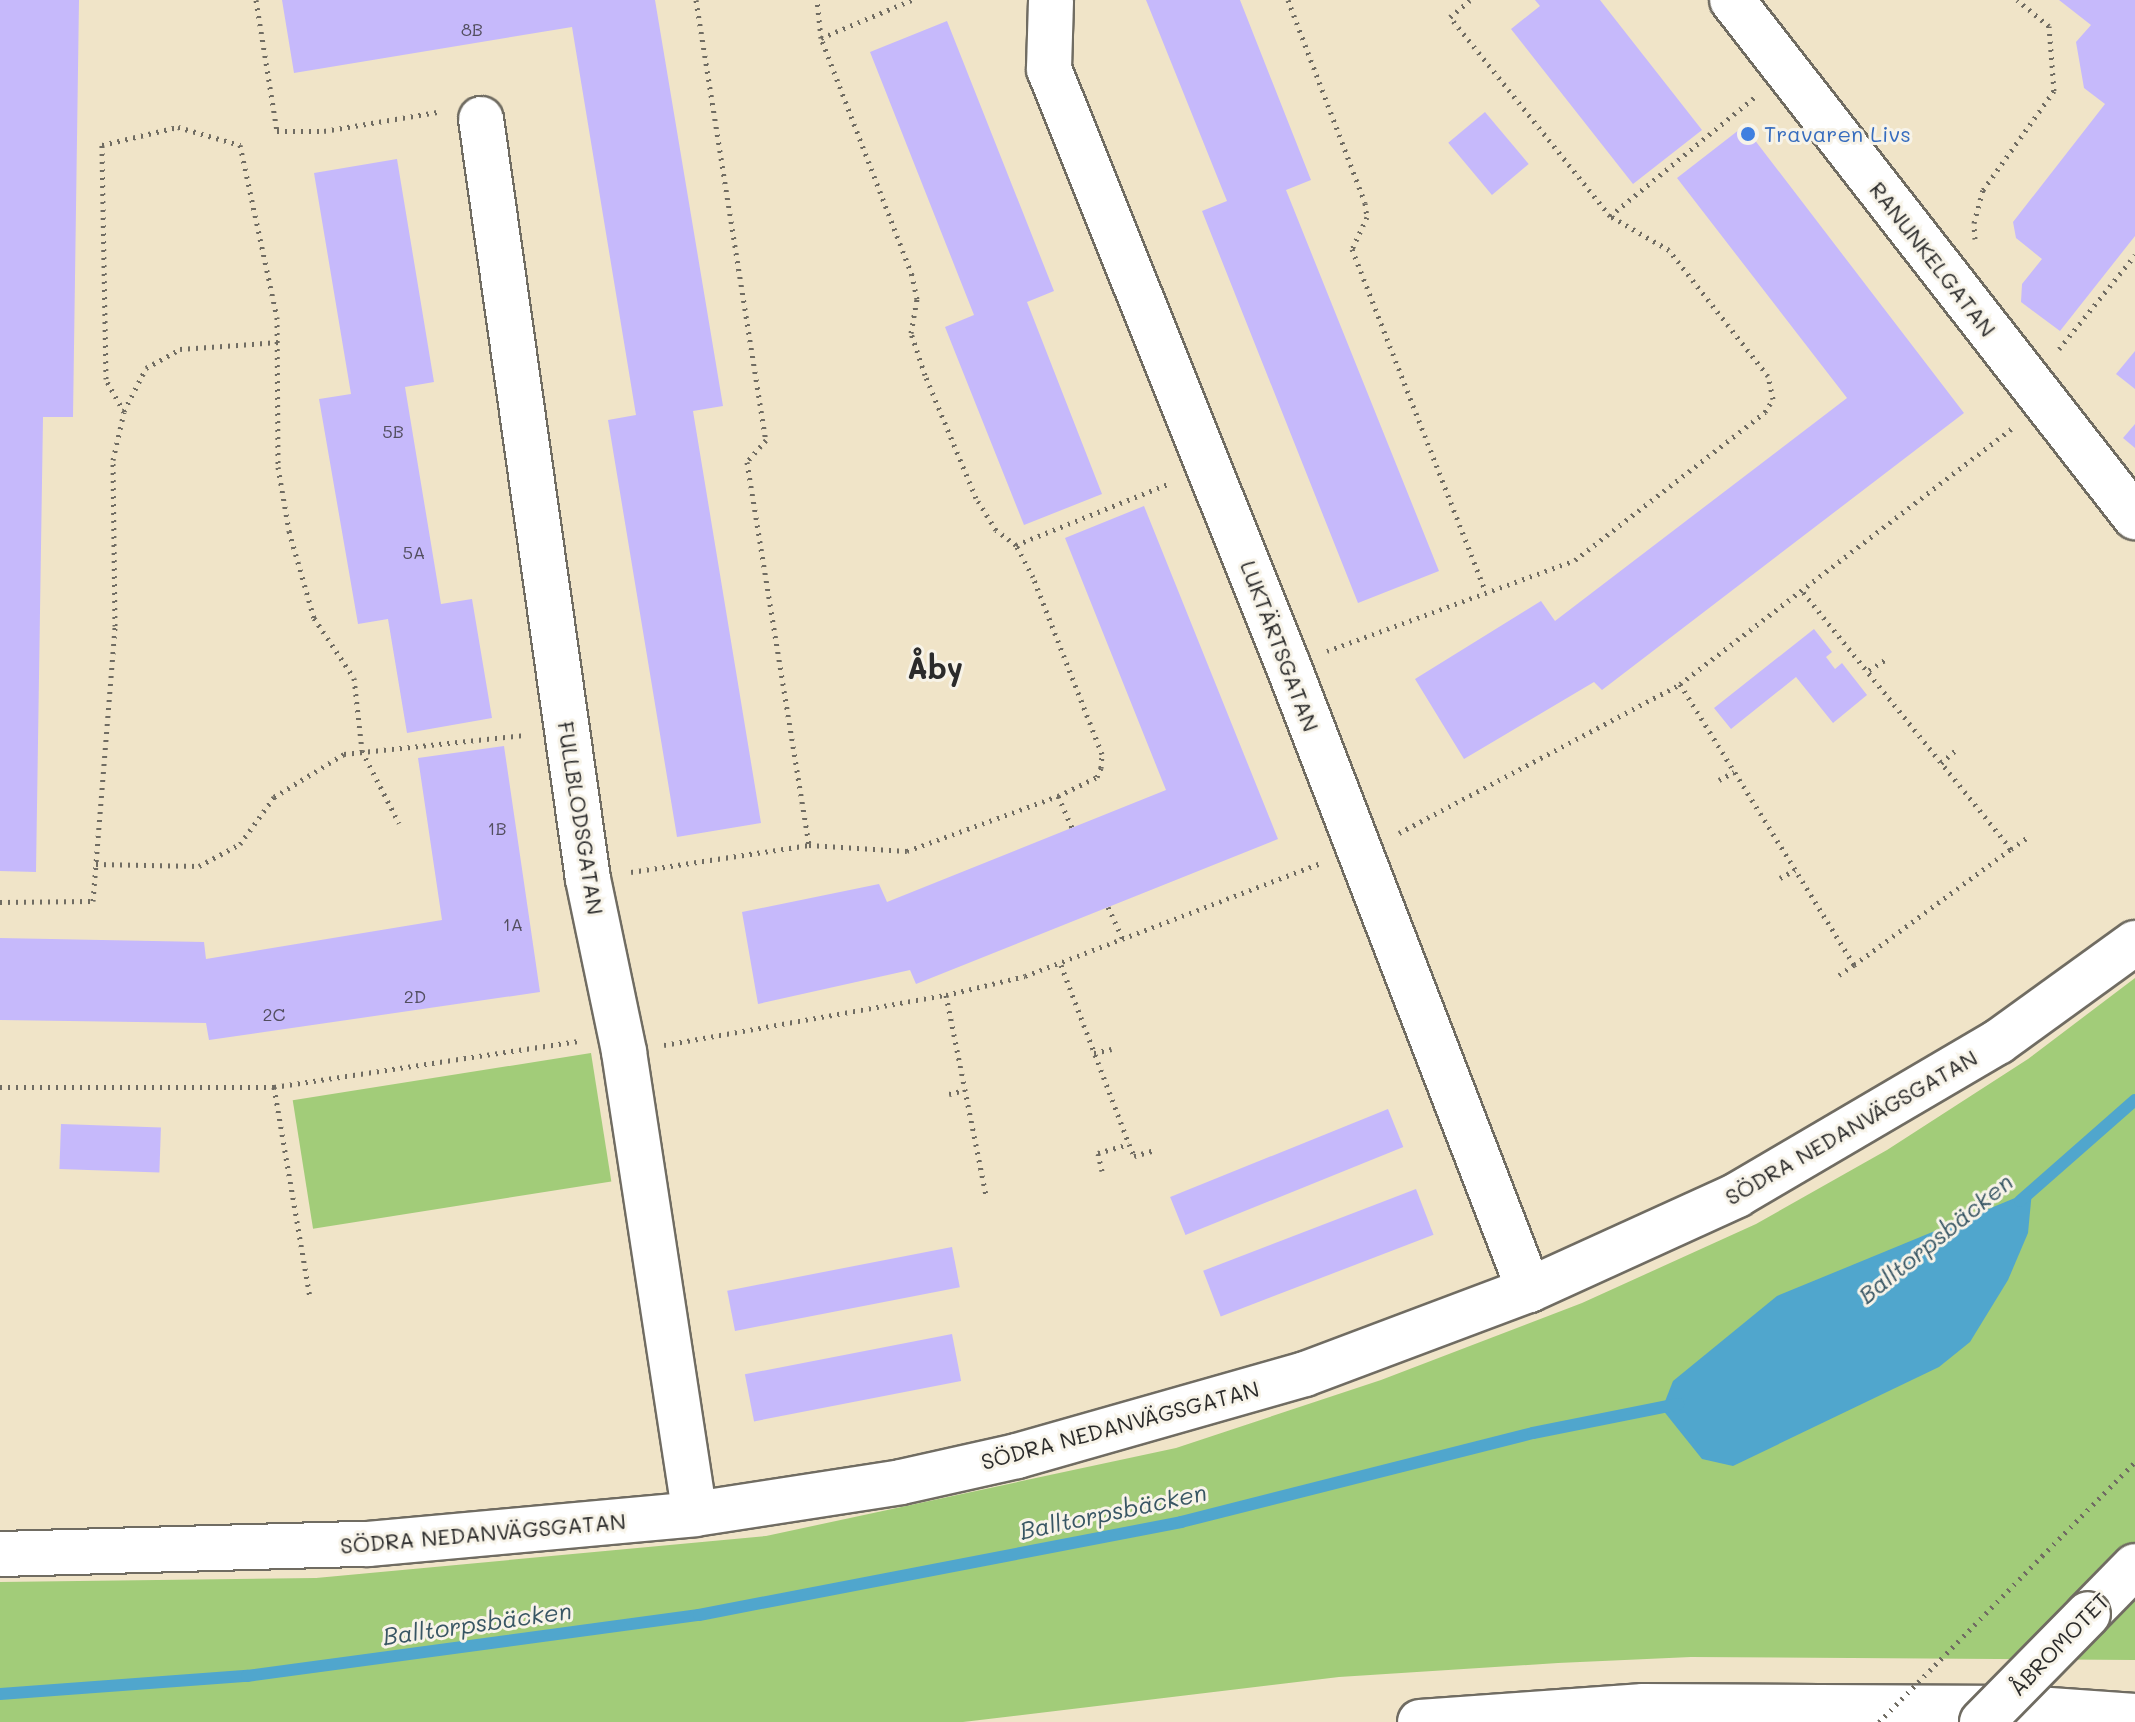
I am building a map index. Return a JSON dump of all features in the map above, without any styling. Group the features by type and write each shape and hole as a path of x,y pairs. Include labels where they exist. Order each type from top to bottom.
{"main road":[{"name":"RANUNKELGATAN","path":"1732,0 1787,71 2042,366 2135,517"},
{"name":"LUKTÄRTSGATAN","path":"1051,1 1049,69 1288,665 1529,1290"},
{"name":"FULLBLODSGATAN","path":"481,119 588,879 621,1037 695,1514"},
{"name":"SÖDRA NEDANVÄGSGATAN","path":"0,1554 368,1544 695,1514 901,1482 1017,1456 1305,1374 1529,1290 1737,1195 1833,1142 1998,1042 2135,943"},
{"name":"ÅBROMOTET","path":"1982,1722 2135,1566"},
{"path":"1420,1722 1643,1706 2022,1708 2135,1716"}],"path":[{"path":"256,0 277,131 324,131 446,110 481,119"},
{"path":"696,0 766,440 747,462 809,845"},
{"path":"588,879 809,845 907,851 1058,796 1097,777 1102,754 1016,545 996,530 976,498 925,375 911,333 917,299 912,275 821,38 817,0"},
{"path":"821,38 912,0"},
{"path":"1288,0 1365,203 1367,217 1352,249 1486,592"},
{"path":"1288,665 1575,560 1765,412 1773,399 1768,376 1669,250 1610,216 1450,17 1470,0"},
{"path":"1979,248 1974,223 1983,190 2054,91 2049,26 2017,0"},
{"path":"1610,216 1787,71"},
{"path":"124,412 106,379 102,145 178,127 240,145 271,276 279,342 278,467 289,531 314,618 354,678 362,751 399,823"},
{"path":"2042,366 2135,255"},
{"path":"2042,366 2048,339"},
{"path":"0,902 93,901 115,626 113,460 124,412 146,368 180,349 279,342"},
{"path":"1016,545 1210,467"},
{"path":"1803,592 2011,849"},
{"path":"1869,670 1885,660"},
{"path":"1680,684 1854,965"},
{"path":"96,864 199,866 240,844 274,797 344,754 567,731"},
{"path":"1941,763 1957,749"},
{"path":"1719,780 1734,772"},
{"path":"1058,796 1072,828"},
{"path":"1839,975 2027,838"},
{"path":"1780,878 1795,870"},
{"path":"1108,907 1123,939"},
{"path":"1061,965 1134,1156 1152,1151"},
{"path":"946,995 986,1195"},
{"path":"0,1087 274,1087 621,1037"},
{"path":"1094,1053 1112,1049"},
{"path":"274,1087 310,1297"},
{"path":"949,1094 965,1090"},
{"path":"1102,1171 1098,1153 1129,1144"},
{"path":"1879,1722 2135,1462"}],"green space":[{"path":"2135,978 2135,1660 1691,1657 1558,1663 1339,1677 963,1722 0,1722 0,1582 316,1578 766,1536 1176,1448 1381,1380 1582,1303 1756,1224 1887,1150 2028,1059"},
{"path":"591,1053 611,1181 313,1229 293,1100"}],"water":[{"path":"2032,1191 2028,1233 2008,1280 1970,1342 1939,1367 1733,1466 1702,1459 1662,1409 1673,1381 1777,1296"}],"building":[{"path":"0,0 79,0 73,417 43,417 36,872 0,871"},
{"path":"282,0 655,0 723,406 693,411 761,823 677,837 608,420 636,415 572,27 294,73"},
{"path":"1146,0 1240,0 1311,180 1286,190 1439,571 1358,603 1202,211 1227,201"},
{"path":"1535,0 1600,0 1702,130 1633,184 1511,29 1540,6"},
{"path":"2059,0 2135,0 2135,236 2060,331 2021,302 2022,284 2042,259 2016,238 2013,222 2105,104 2084,88 2076,42 2091,25"},
{"path":"947,21 1054,291 1027,302 1102,494 1024,525 945,327 974,315 870,52"},
{"path":"1485,112 1529,164 1492,195 1448,143"},
{"path":"1744,126 1964,413 1602,690 1594,682 1464,759 1415,679 1541,601 1555,621 1847,398 1677,178"},
{"path":"397,159 434,382 405,387 441,604 472,599 492,718 407,733 388,619 358,624 319,399 351,394 314,173"},
{"path":"2135,351 2135,389 2116,374"},
{"path":"2135,424 2135,448 2123,438"},
{"path":"1144,506 1278,839 916,984 910,970 758,1004 742,912 879,884 887,902 1166,790 1065,538"},
{"path":"1814,629 1832,652 1826,657 1835,669 1842,663 1867,695 1833,723 1796,677 1731,729 1714,708"},
{"path":"504,746 540,992 209,1040 206,1023 0,1020 0,938 204,942 206,959 442,920 418,758"},
{"path":"1388,1109 1403,1147 1185,1235 1170,1197"},
{"path":"61,1124 161,1127 159,1172 59,1169"},
{"path":"1416,1189 1434,1235 1221,1316 1203,1271"},
{"path":"952,1247 960,1287 735,1331 727,1291"},
{"path":"952,1334 961,1381 754,1421 745,1374"}],"waterway":[{"name":"Balltorpsbäcken","path":"2020,1201 2135,1100"},
{"name":"Balltorpsbäcken","path":"0,1694 247,1676 699,1615 1181,1522 1533,1433 1678,1404"}],"place":[{"name":"Travaren Livs","path":"1748,134"}],"district":[{"name":"Åby","path":"935,667"}]}
